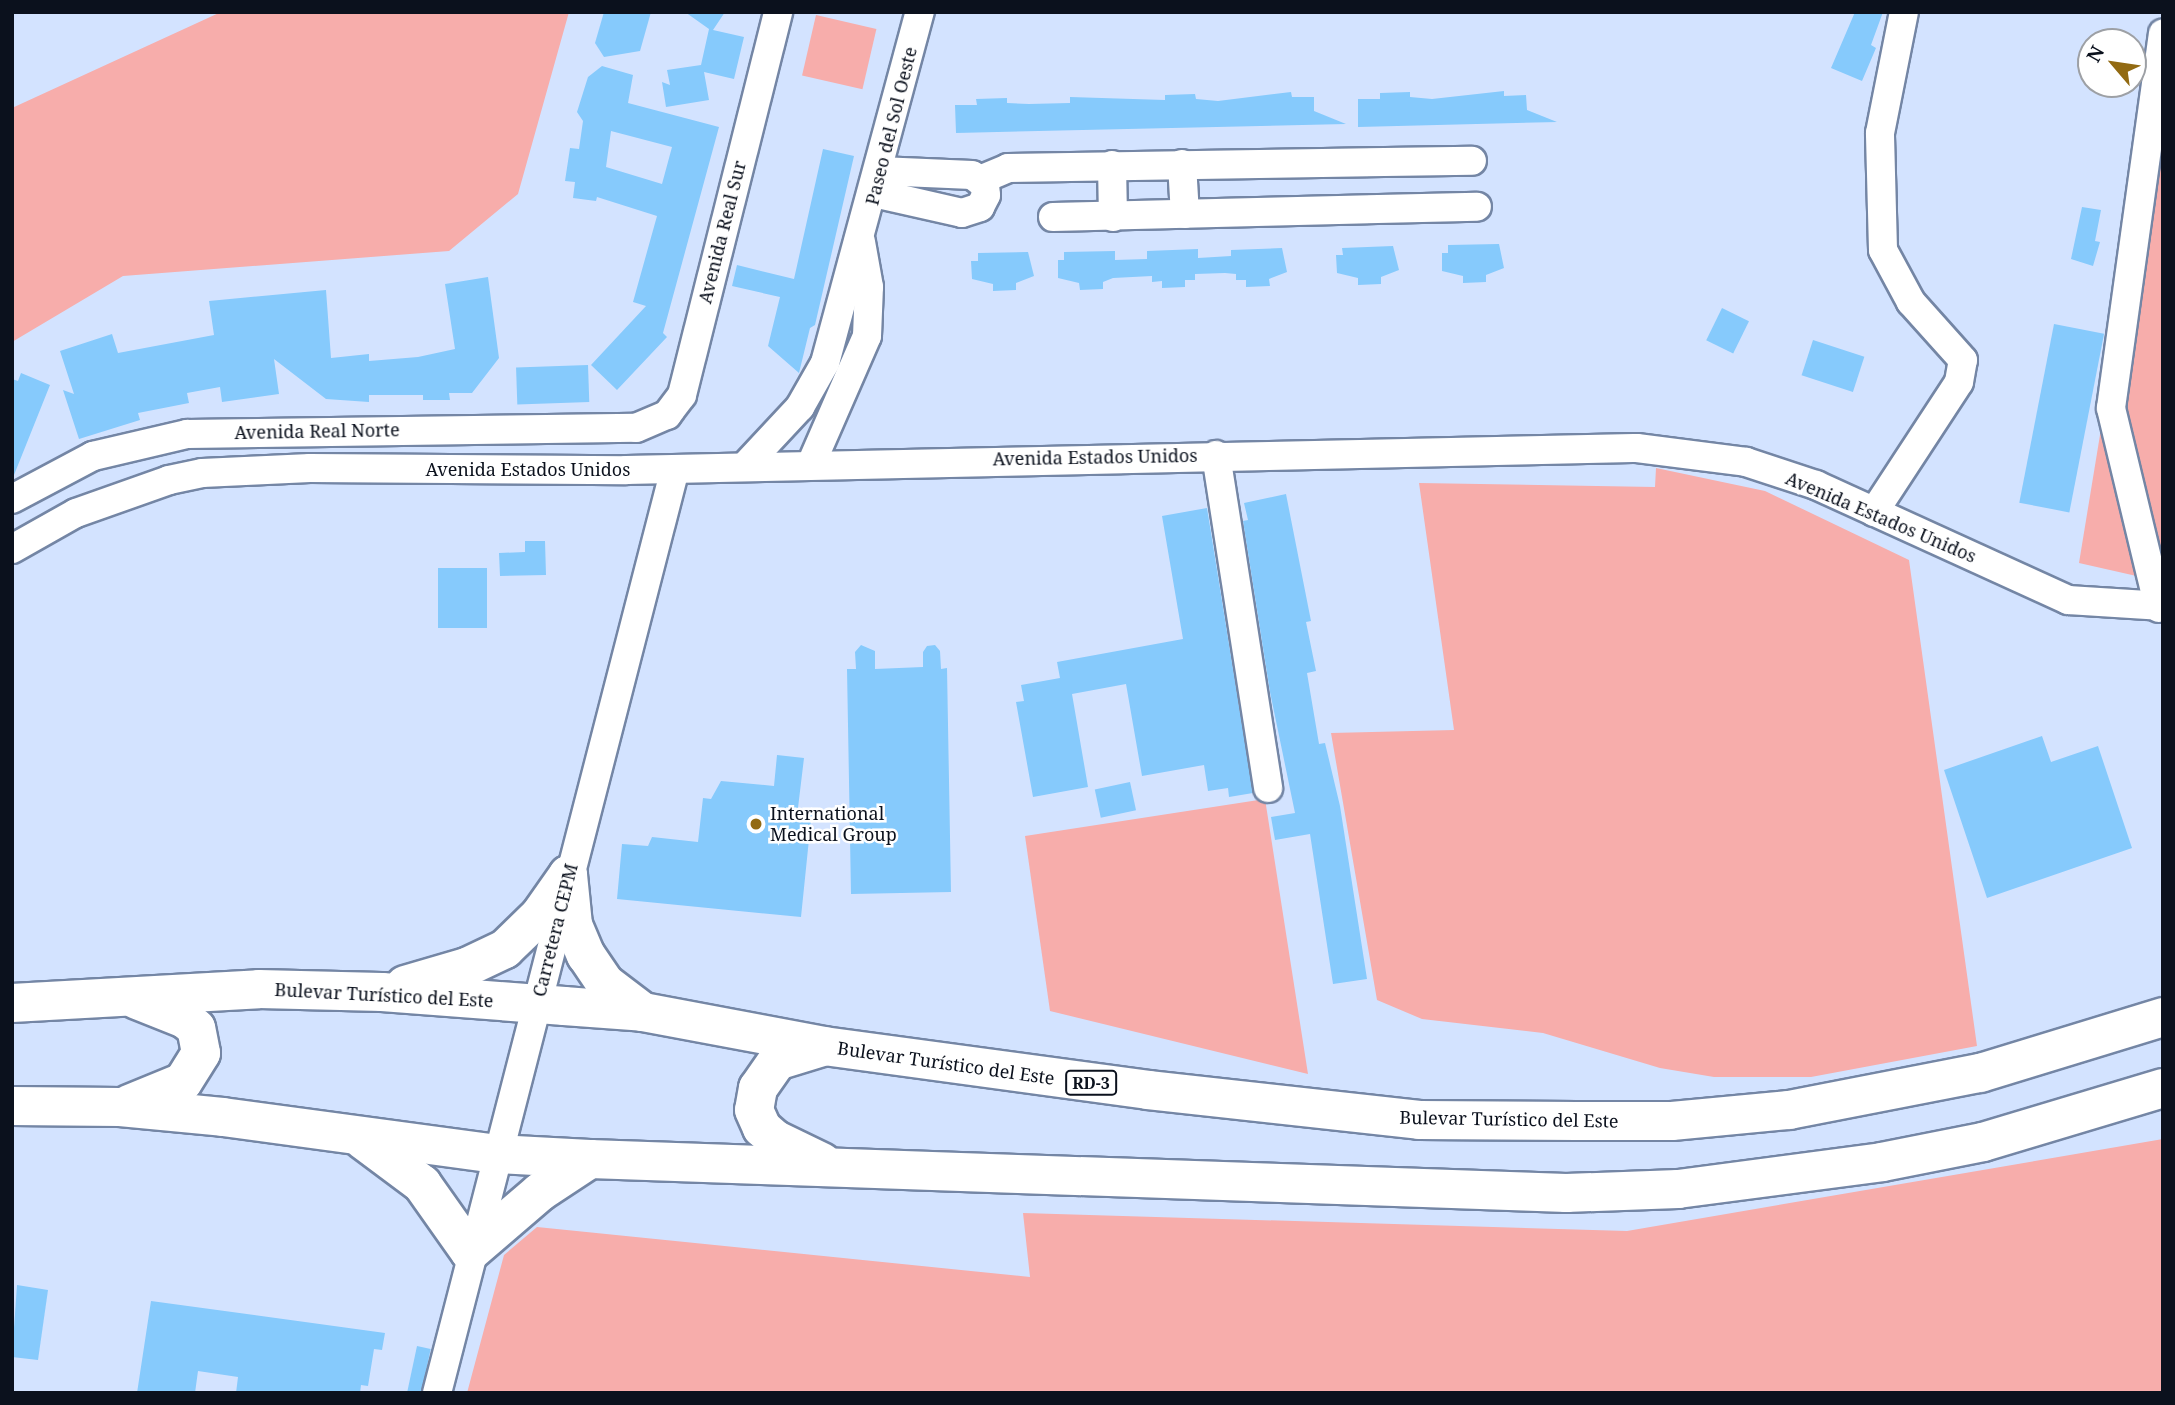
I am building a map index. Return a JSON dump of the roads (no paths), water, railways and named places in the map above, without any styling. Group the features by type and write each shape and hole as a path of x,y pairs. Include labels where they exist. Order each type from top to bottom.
{"highway":[{"path":"382,992 467,967 505,949 540,915 568,875"},
{"path":"568,875 573,925 586,955 605,983 643,1012"},
{"name":"Bulevar Turístico del Este","path":"12,1003 259,989 382,992 536,1003 643,1012 824,1046 1148,1090 1419,1120 1672,1121 1789,1110 1980,1073 2163,1017"},
{"path":"120,1107 183,1082 201,1053 196,1028 186,1019 126,995"},
{"path":"824,1046 777,1061 758,1088 754,1110 762,1128 776,1140 835,1169"},
{"path":"12,1106 120,1107 498,1154 835,1169 1566,1193 1678,1189 1882,1162 1983,1142 2163,1088"},
{"path":"355,1135 422,1184 470,1252 540,1192 590,1159"}],"street":[{"name":"Avenida Real Sur","path":"636,428 667,415 682,395 778,12"},
{"name":"Paseo del Sol Oeste","path":"745,466 800,407 825,363 861,240 920,12"},
{"path":"1874,512 1959,382 1963,360 1911,302 1883,250 1880,133 1904,12"},
{"path":"2161,607 2111,408 2163,34"},
{"path":"876,182 980,180 1008,169 1112,164 1472,161"},
{"path":"1431,162 1431,208"},
{"path":"1112,164 1113,217"},
{"path":"1182,164 1185,214"},
{"path":"876,182 954,213 971,213 986,195 980,180"},
{"path":"1053,217 1477,207"},
{"name":"Paseo del Sol Oeste","path":"812,462 855,371 867,336 869,287 861,240"},
{"path":"825,363 855,371"},
{"name":"Avenida Real Norte","path":"12,499 93,456 187,434 636,428"},
{"name":"Avenida Estados Unidos","path":"12,549 76,513 169,480 202,474 310,468 675,469 812,462 1637,448 1746,462 1816,485 2068,600 2161,607"},
{"path":"1216,455 1268,788"},
{"name":"Carretera CEPM","path":"437,1393 470,1252 498,1154 675,469"}],"place":[{"name":"International Medical Group","path":"756,824"}]}
